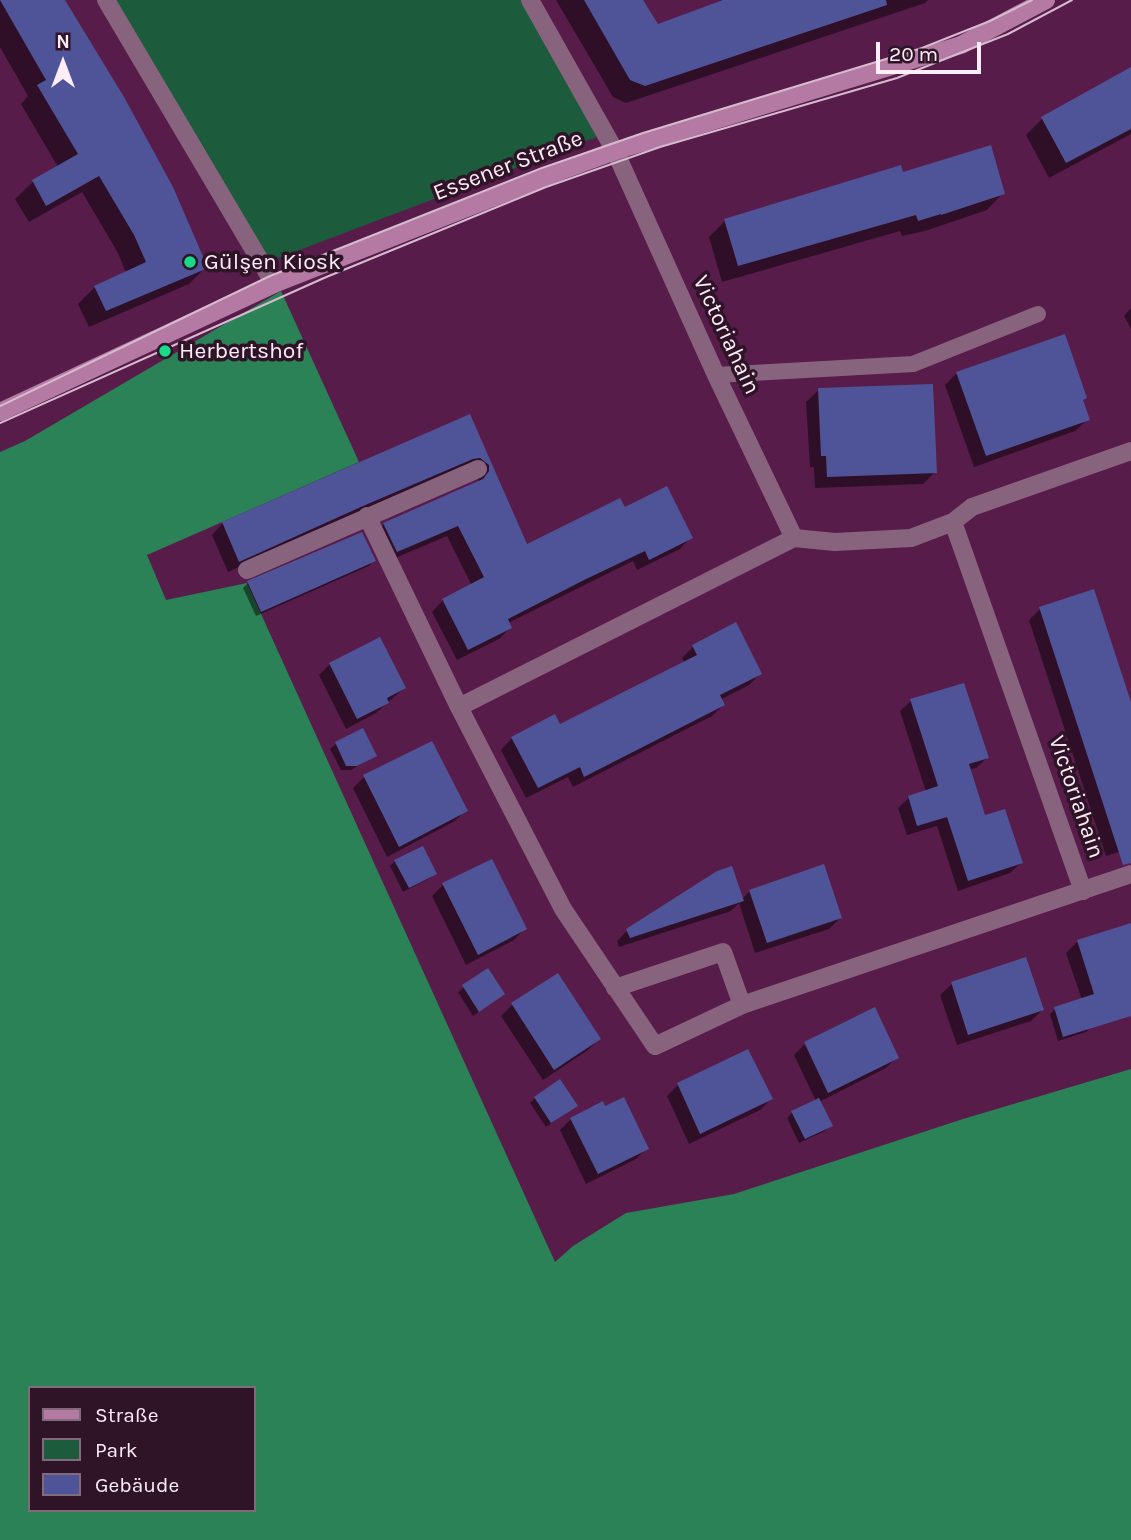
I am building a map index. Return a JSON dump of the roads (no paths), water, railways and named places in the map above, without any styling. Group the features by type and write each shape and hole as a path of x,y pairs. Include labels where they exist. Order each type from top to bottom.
{"main road":[{"name":"Essener Straße","path":"0,412 274,285 615,151 961,45 1046,0"}],"street":[{"path":"106,0 274,285"},
{"name":"Victoriahain","path":"530,0 615,151 794,538"},
{"path":"459,707 794,538 835,542 911,538 953,522 972,507 1131,451"},
{"path":"247,570 478,469"},
{"name":"Victoriahain","path":"367,516 459,707 563,909 655,1046 742,1005 1131,874"},
{"name":"Victoriahain","path":"953,522 1083,891"},
{"path":"615,988 723,952 742,1005"}],"lane":[{"path":"716,374 913,364 1038,314"}],"tram line":[{"path":"0,406 270,276 542,168 643,133 922,48 990,21 1032,0"},
{"path":"0,423 324,278 546,187 660,147 897,78 1008,34 1072,0"}],"place":[{"name":"Gülşen Kiosk","path":"190,262"},
{"name":"Herbertshof","path":"165,351"}]}
